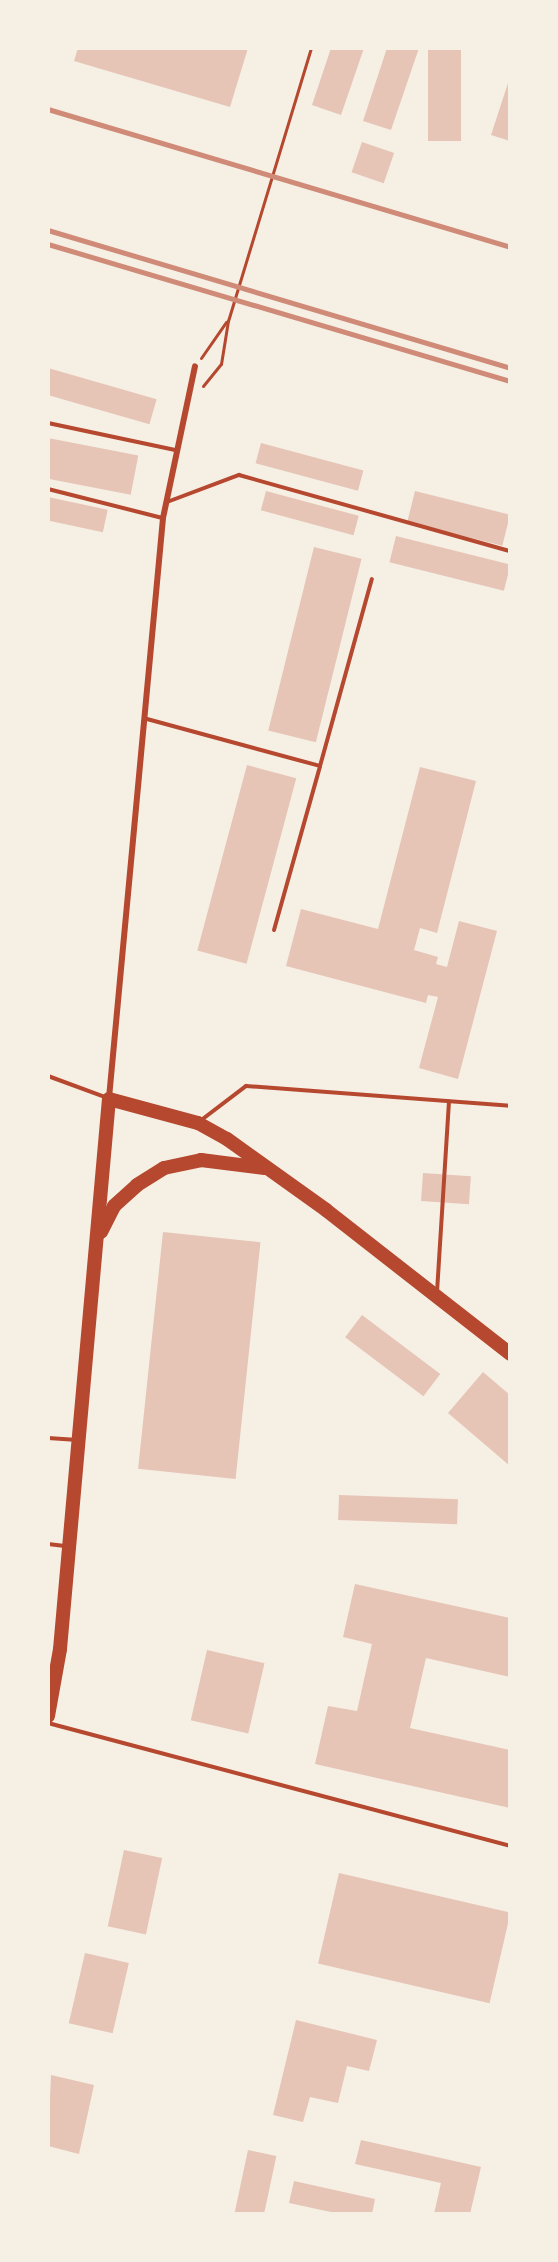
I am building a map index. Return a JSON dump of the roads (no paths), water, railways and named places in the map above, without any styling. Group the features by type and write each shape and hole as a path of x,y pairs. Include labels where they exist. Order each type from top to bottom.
{"main road":[{"path":"48,1716 80,1441 109,1099 198,1123 272,1169 510,1354"},
{"path":"97,1239 114,1206 137,1185 164,1168 201,1160 233,1161 272,1169"}],"street":[{"path":"109,1099 147,719 164,518 175,450 195,366"}],"lane":[{"path":"48,423 175,450"},
{"path":"166,502 239,475 510,551"},
{"path":"48,489 164,518"},
{"path":"274,930 372,579"},
{"path":"147,719 320,766"},
{"path":"48,1076 109,1099"},
{"path":"198,1123 246,1086 510,1106"},
{"path":"437,1295 449,1101"},
{"path":"48,1438 80,1441"},
{"path":"48,1544 69,1547"},
{"path":"48,1723 510,1846"}],"railway":[{"path":"48,109 510,247"},
{"path":"48,230 510,368"},
{"path":"48,244 510,381"}]}
